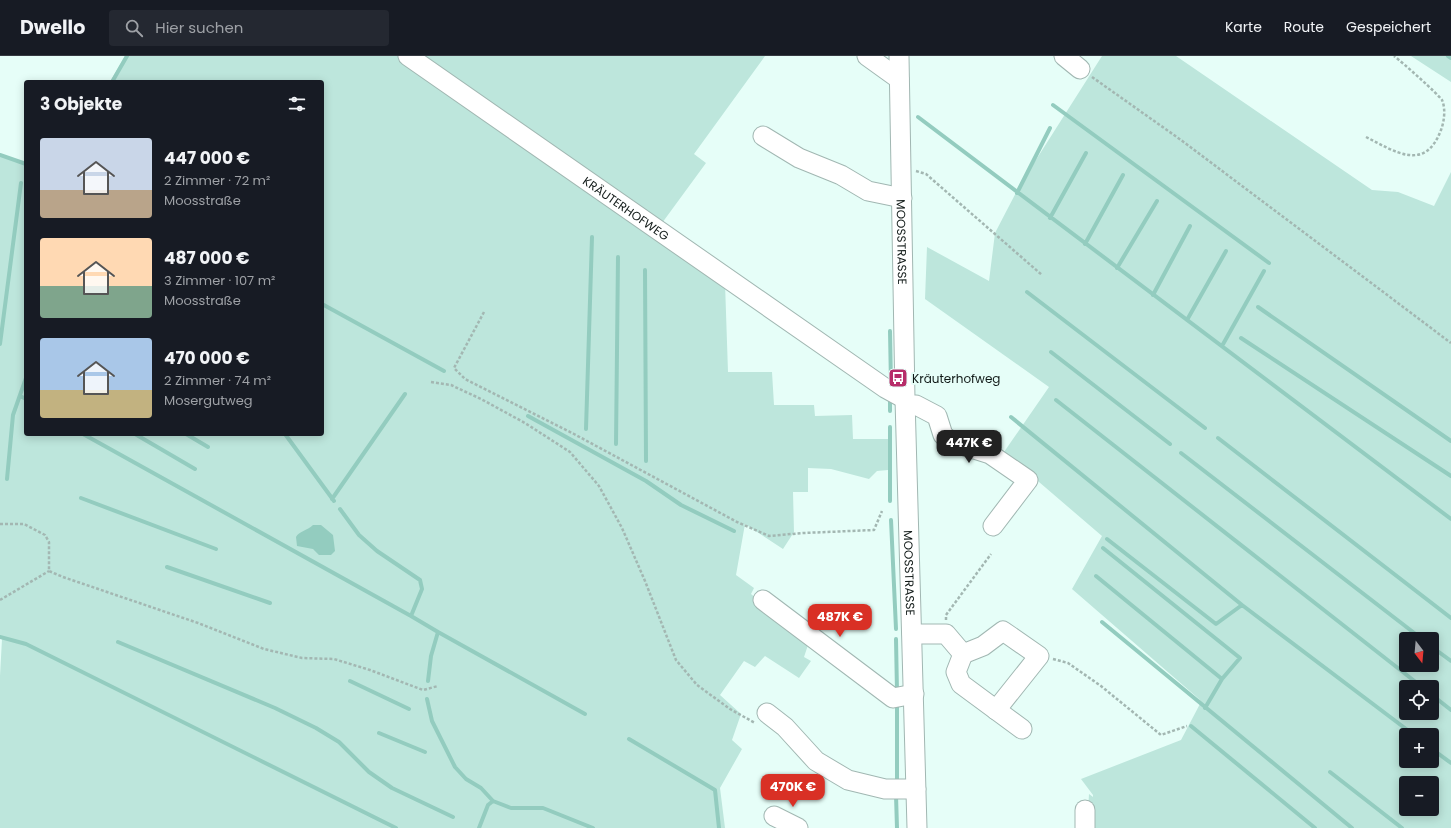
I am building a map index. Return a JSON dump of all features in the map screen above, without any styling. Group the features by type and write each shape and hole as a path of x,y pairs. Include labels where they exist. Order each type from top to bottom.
{"street":[{"name":"KRÄUTERHOFWEG","path":"408,56 905,402"},
{"path":"867,56 900,79"},
{"name":"MOOSSTRASSE","path":"899,56 905,402 917,828"},
{"path":"1064,56 1080,69"},
{"path":"763,136 799,158 841,174 868,191 902,198"},
{"path":"905,402 916,405 937,416 943,435 952,442 990,454 1028,480 993,526"},
{"path":"762,600 893,698 914,694"},
{"path":"996,710 1039,656 1003,631 983,646 963,654 956,672 961,684 996,710 1022,729"},
{"path":"912,634 946,634 963,654"},
{"path":"762,719 785,727 816,761 848,780 885,789 916,789"},
{"path":"774,816 798,828"}],"path":[{"path":"1366,137 1400,154 1419,156 1430,150 1439,136 1445,120 1442,100 1394,56"},
{"path":"1080,69 1181,140 1451,343"},
{"path":"901,171 913,171 926,174 1042,275"},
{"path":"484,312 454,368 465,379 574,434 737,522 769,536 803,533 850,532 874,530 882,511"},
{"path":"432,382 451,385 481,398 525,423 570,452 599,486 622,528 645,581 676,660 697,685 730,709 762,719"},
{"path":"0,524 24,524 44,535 49,542 49,571"},
{"path":"946,634 946,615 991,554"},
{"path":"0,600 49,571 191,620 264,649 302,658 334,659 370,670 423,690 438,686"},
{"path":"1039,656 1068,663 1101,686 1161,735 1187,726"}],"shaded area":[{"path":"125,56 765,56 694,154 706,163 654,234 725,283 728,372 772,372 774,405 814,405 815,416 852,415 853,439 889,439 888,470 877,471 869,479 831,469 808,468 808,492 793,492 794,532 783,549 745,524 736,575 754,588 751,594 809,642 804,657 811,661 799,678 765,656 755,667 744,661 720,695 741,714 732,740 742,749 720,788 725,828 0,828 0,676 2,639 0,638 0,155 24,164 24,436 324,436 324,80 111,80"},
{"path":"1102,56 1176,56 1372,190 1398,192 1434,206 1451,172 1451,828 1093,828 1088,811 1089,794 1093,797 1093,795 1081,779 1181,740 1201,702 1072,589 1102,536 1004,452 1049,387 925,299 927,247 989,281 995,233 1020,185"},
{"path":"1411,56 1451,56 1451,82"},
{"path":"313,525 321,525 333,535 335,551 331,555 319,555 313,549 297,546 297,535"}],"waterway":[{"path":"113,80 127,56"},
{"path":"1053,105 1269,263"},
{"path":"918,117 1451,519"},
{"path":"1017,193 1050,128"},
{"path":"1050,218 1086,153"},
{"path":"0,155 24,163"},
{"path":"1085,244 1123,175"},
{"path":"0,344 21,183"},
{"path":"1117,268 1157,201"},
{"path":"1153,295 1190,226"},
{"path":"586,429 592,237"},
{"path":"1187,320 1226,251"},
{"path":"616,444 618,257"},
{"path":"645,270 646,461"},
{"path":"1222,346 1264,271"},
{"path":"1027,292 1205,428"},
{"path":"324,305 444,371"},
{"path":"1258,307 1451,441"},
{"path":"890,331 891,384"},
{"path":"1241,338 1451,476"},
{"path":"1051,352 1170,444"},
{"path":"7,479 13,415 24,384"},
{"path":"332,499 405,394"},
{"path":"20,396 24,398"},
{"path":"890,397 890,411"},
{"path":"1056,400 1413,680"},
{"path":"528,416 646,481 681,505 734,531"},
{"path":"1011,417 1242,605 1405,728"},
{"path":"890,427 890,501"},
{"path":"87,436 411,616"},
{"path":"138,436 195,469"},
{"path":"189,436 208,447"},
{"path":"286,436 334,501"},
{"path":"1218,438 1451,618"},
{"path":"1181,453 1413,632"},
{"path":"81,498 216,549"},
{"path":"340,509 359,535 377,551 420,580 422,589 411,616 438,632 431,656 428,681"},
{"path":"891,520 896,629"},
{"path":"1107,539 1216,624 1242,605"},
{"path":"1103,548 1240,658 1222,679"},
{"path":"167,567 270,603"},
{"path":"1096,576 1222,679 1205,708"},
{"path":"1102,622 1352,828"},
{"path":"438,632 585,714"},
{"path":"0,637 26,644 396,828"},
{"path":"896,639 897,692"},
{"path":"118,642 275,708 316,728 339,742 369,772 392,788 453,817"},
{"path":"1439,652 1451,661"},
{"path":"350,681 409,709"},
{"path":"427,699 432,721 455,767 466,779 481,788 493,801 511,808 543,808 593,828"},
{"path":"1439,701 1451,710"},
{"path":"897,707 897,785"},
{"path":"1191,726 1315,828"},
{"path":"379,733 425,752"},
{"path":"629,739 715,790 719,828"},
{"path":"1439,754 1451,763"},
{"path":"1330,772 1402,828"},
{"path":"896,795 897,828"},
{"path":"479,828 488,805 493,801"}],"place":[{"name":"Kräuterhofweg","path":"898,378"}]}
